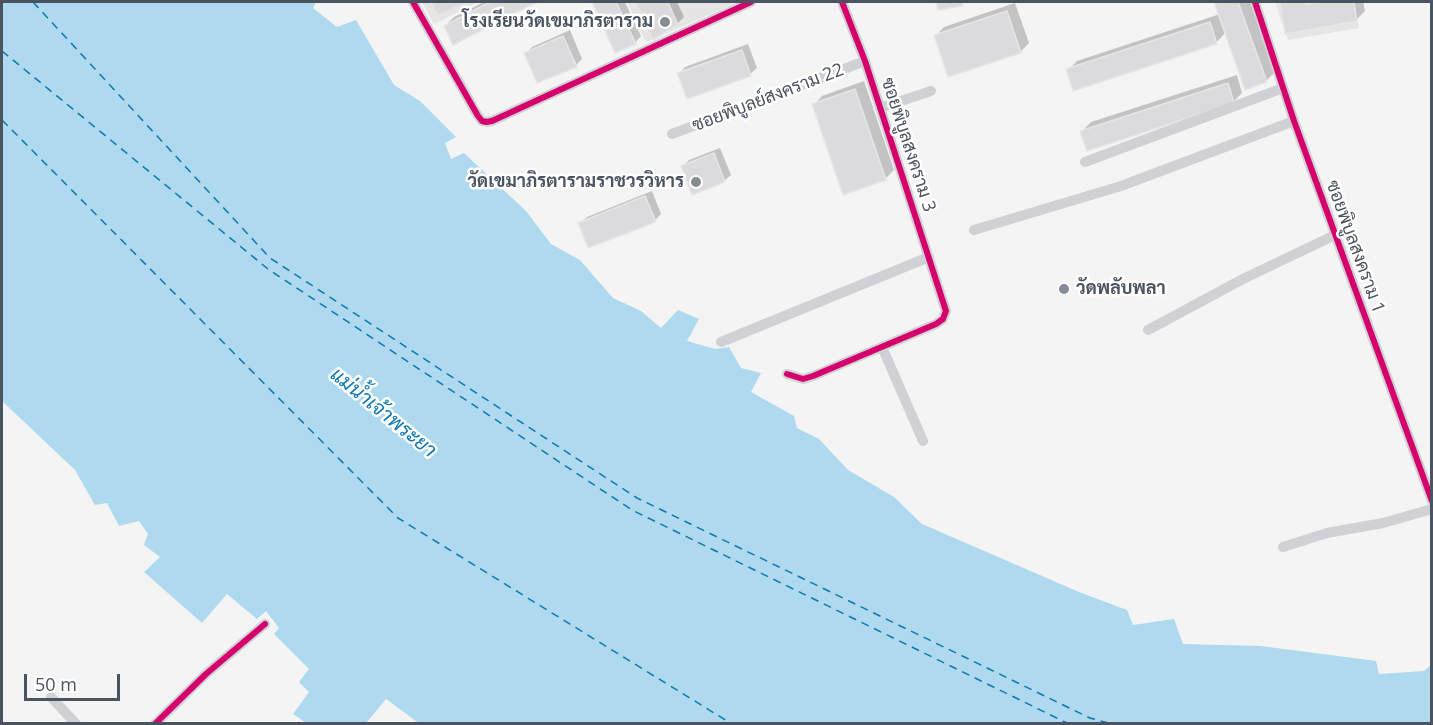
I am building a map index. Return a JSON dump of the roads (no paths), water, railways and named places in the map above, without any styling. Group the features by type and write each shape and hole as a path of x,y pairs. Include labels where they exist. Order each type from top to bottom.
{"street":[{"path":"413,2 478,116 486,122 751,2"},
{"name":"ซอยพิบูลสงคราม 3","path":"842,2 865,61 946,311 943,319 936,324 882,347"},
{"name":"ซอยพิบูลสงคราม 1","path":"1255,2 1294,121 1431,501"},
{"name":"ซอยพิบูลย์สงคราม 22","path":"672,134 865,61"},
{"path":"1085,162 1283,88"},
{"path":"880,108 930,91"},
{"path":"974,230 1121,186 1294,121"},
{"path":"1148,330 1243,279 1335,235"},
{"path":"721,342 929,257"},
{"path":"788,374 803,379 882,347 923,441"},
{"path":"1283,547 1327,533 1383,523 1431,508"},
{"path":"155,723 206,674 265,624"},
{"path":"51,697 76,723"}],"water":[{"name":"แม่น้ำเจ้าพระยา","path":"2,2 316,2 313,8 337,27 356,20 394,85 420,101 456,137 445,143 451,159 464,153 526,211 551,244 580,260 613,298 641,311 661,328 678,310 699,319 687,341 715,349 729,347 741,368 761,373 751,392 794,416 797,428 819,439 848,470 894,497 922,524 1079,592 1127,610 1133,625 1174,619 1183,644 1261,646 1376,661 1379,674 1424,671 1431,665 1431,723 420,724 386,699 366,723 306,723 293,714 309,692 299,682 309,669 274,634 279,628 266,611 257,619 227,594 202,623 144,572 160,557 144,545 148,534 139,521 119,526 107,503 95,505 75,470 2,401"}],"place":[{"name":"โรงเรียนวัดเขมาภิรตาราม","path":"665,22"},
{"name":"วัดเขมาภิรตารามราชวรวิหาร","path":"696,182"},
{"name":"วัดพลับพลา","path":"1064,289"}]}
